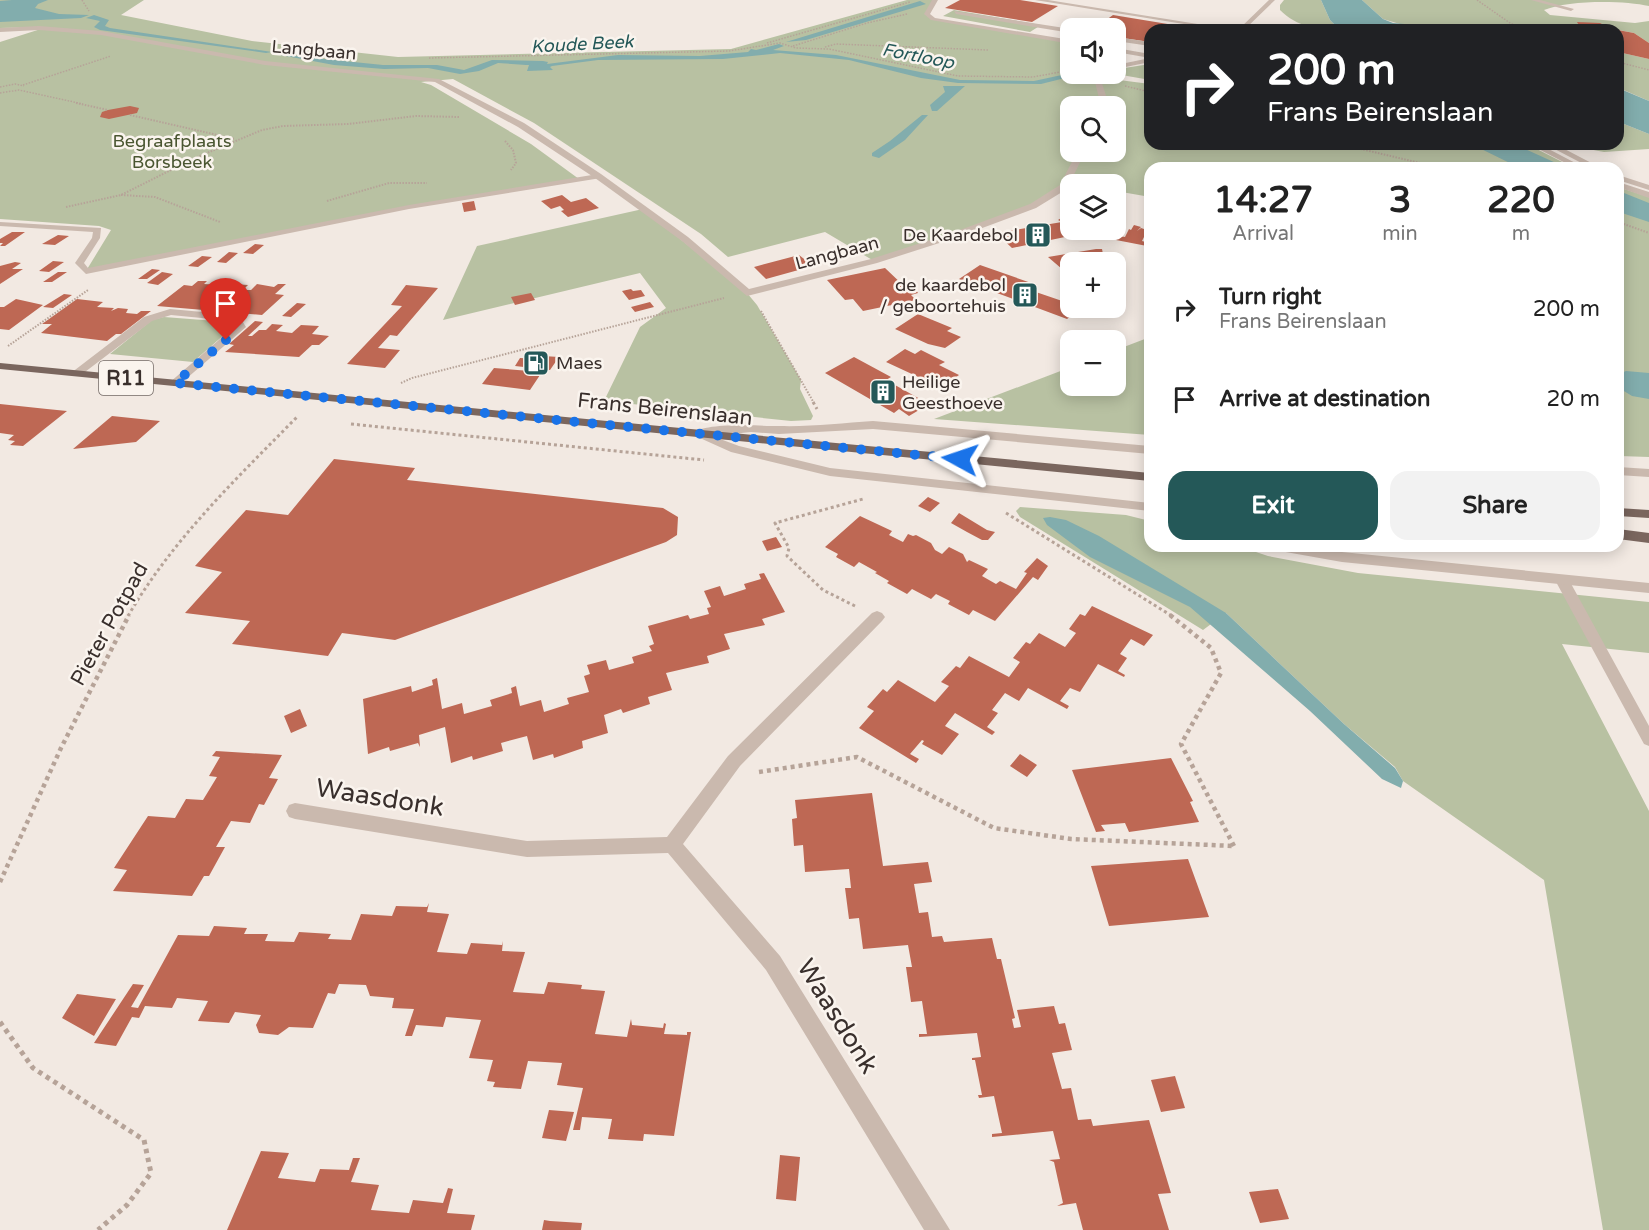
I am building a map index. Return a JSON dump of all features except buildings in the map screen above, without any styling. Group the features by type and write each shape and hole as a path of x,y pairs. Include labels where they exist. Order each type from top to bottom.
{"main road":[{"name":"Frans Beirenslaan","path":"0,366 1144,476"},
{"path":"1624,512 1649,514"},
{"path":"1624,535 1649,538"}],"street":[{"path":"935,0 927,15 933,19 1060,40"},
{"name":"Langbaan","path":"1,29 48,28 101,33 265,63 437,80 521,125 597,176 685,239 747,293 874,261 955,235 1033,206 1064,187 1077,162"},
{"path":"1126,52 1144,57"},
{"path":"1126,64 1144,60"},
{"path":"1545,150 1569,162"},
{"path":"1624,186 1649,195"},
{"path":"77,373 148,319 170,312 235,318 241,327 175,383"},
{"path":"697,434 751,428 779,430 873,425 903,426 1144,449"},
{"path":"697,434 735,449 830,472 1144,506"},
{"path":"1624,471 1649,473"},
{"path":"1314,552 1342,557 1649,588"},
{"path":"672,845 734,761 877,617"},
{"name":"Waasdonk","path":"295,811 527,849 672,845 773,963 938,1230"}],"lane":[{"path":"1038,0 1193,24"},
{"path":"1247,24 1272,0"},
{"path":"1534,0 1571,9"},
{"path":"956,12 1060,29"},
{"path":"1126,40 1144,43"},
{"path":"1561,150 1585,162"},
{"path":"0,224 98,230 96,238 79,263 86,271 409,207 597,176"},
{"path":"1624,179 1649,188"},
{"path":"1562,580 1649,740"}],"path":[{"path":"82,0 85,8 93,13"},
{"path":"764,45 915,0"},
{"path":"1477,0 1512,24"},
{"path":"789,46 867,23 931,8"},
{"path":"821,48 836,44 998,49 1026,35"},
{"path":"1,87 23,85 150,42"},
{"path":"426,58 729,51 780,43 789,46 821,48 958,76 1032,77 1060,72"},
{"path":"1624,64 1649,70"},
{"path":"19,90 23,85"},
{"path":"0,93 19,90 108,110"},
{"path":"130,116 236,139"},
{"path":"229,223 217,222 155,197 121,195 236,139 283,126 369,122 416,116 461,117"},
{"path":"500,137 513,150 516,163 506,175"},
{"path":"1365,150 1416,162"},
{"path":"322,203 379,185 402,182 432,183"},
{"path":"1624,224 1649,233"},
{"path":"5,348 90,289"},
{"path":"395,387 423,375 673,309 747,293 757,305 827,428"},
{"name":"Pieter Potpad","path":"0,882 46,779 135,603 162,562 200,517 297,417 287,416"},
{"path":"344,423 711,461"},
{"path":"877,617 823,590 787,556 789,548 775,523 879,494 899,480"},
{"path":"722,778 857,757 994,828 1071,839 1234,846 1181,744 1221,673 1211,648 1184,624 1120,582 1024,526 983,496 978,489"},
{"path":"0,1022 33,1068 144,1140 151,1173 127,1205 98,1230"}],"green space":[{"name":"Begraafplaats Borsbeek","path":"0,0 144,0 121,15 252,41 398,57 731,49 907,0 935,0 927,14 933,19 1060,40 1060,84 1126,84 1126,81 1144,83 1144,150 1539,150 1562,162 1144,162 1144,196 1126,193 1126,174 1060,174 1060,187 1033,206 874,261 825,232 728,257 701,234 534,123 453,79 421,82 431,85 531,144 579,179 409,207 86,271 111,230 99,226 0,219 0,42 47,27 0,28"},
{"path":"1284,0 1321,0 1334,24 1301,24 1280,10 1280,5"},
{"path":"1362,0 1649,0 1649,6 1595,2 1566,4 1544,10 1550,15 1635,23 1649,21 1649,43 1634,33 1624,31 1624,24 1578,22 1579,24 1400,24 1383,19"},
{"path":"954,10 1041,25 1030,32 943,16"},
{"path":"1624,53 1649,59 1649,101 1624,90"},
{"path":"1144,65 1144,79 1126,76 1126,68"},
{"path":"1624,124 1649,134 1649,149 1604,152 1594,150 1624,150"},
{"path":"1624,189 1649,197 1649,457 1624,456"},
{"path":"643,209 747,293 757,305 801,380 800,389 813,416 811,420 791,421 604,401 640,327 666,308 640,273 443,320 477,246"},
{"path":"164,317 229,322 233,327 193,362 110,354 152,320"},
{"path":"1144,339 1144,435 934,419 1060,371 1060,396 1126,396 1126,346"},
{"path":"1020,507 1126,515 1144,520 1144,552 1256,552 1358,573 1649,602 1649,653 1562,644 1649,811 1649,1230 1603,1230 1544,880 1403,781 1395,767 1344,724 1226,613 1203,630 1020,517 1016,511"}],"water":[{"path":"48,0 38,4 35,8 59,14 89,15 81,18 0,22 0,1"},
{"path":"1321,0 1362,0 1383,19 1405,24 1334,24"},
{"path":"920,1 926,4 806,40 786,42"},
{"path":"94,15 109,20 105,26 110,28 272,52 100,30 94,27 100,21 86,18"},
{"path":"779,44 784,46 773,50 836,55 960,80 1034,81 1060,75 1060,79 1041,84 958,83 921,78 849,60 780,53 723,59 598,60 550,67 553,70 527,71 529,65 498,63 479,71 460,74 428,68 384,69 334,65 275,54 383,65 437,65 464,70 492,60 543,61 548,62 547,64 618,55 700,56 756,50"},
{"path":"943,86 965,86 937,111 932,111 930,105 945,92"},
{"path":"1624,91 1649,101 1649,134 1624,124"},
{"path":"922,115 928,115 905,140 879,158 872,156 872,153"},
{"path":"1483,150 1527,150 1554,162 1508,162"},
{"path":"1624,193 1649,203 1649,222 1624,214"},
{"path":"1624,372 1649,373 1649,399 1632,396 1624,391"},
{"path":"1043,518 1066,520 1099,536 1226,613 1344,724 1395,768 1403,781 1401,788 1382,779 1310,711 1190,607 1090,557 1047,525"}],"place":[{"name":"De Kaardebol","path":"1038,235"},
{"name":"de kaardebol / geboortehuis","path":"1025,295"},
{"name":"Maes","path":"536,363"},
{"name":"Heilige Geesthoeve","path":"883,392"}],"route":[{"path":"226,340 175,383 960,459"}],"water label":[{"name":"Koude Beek","path":"582,44"},
{"name":"Fortloop","path":"918,56"}]}
